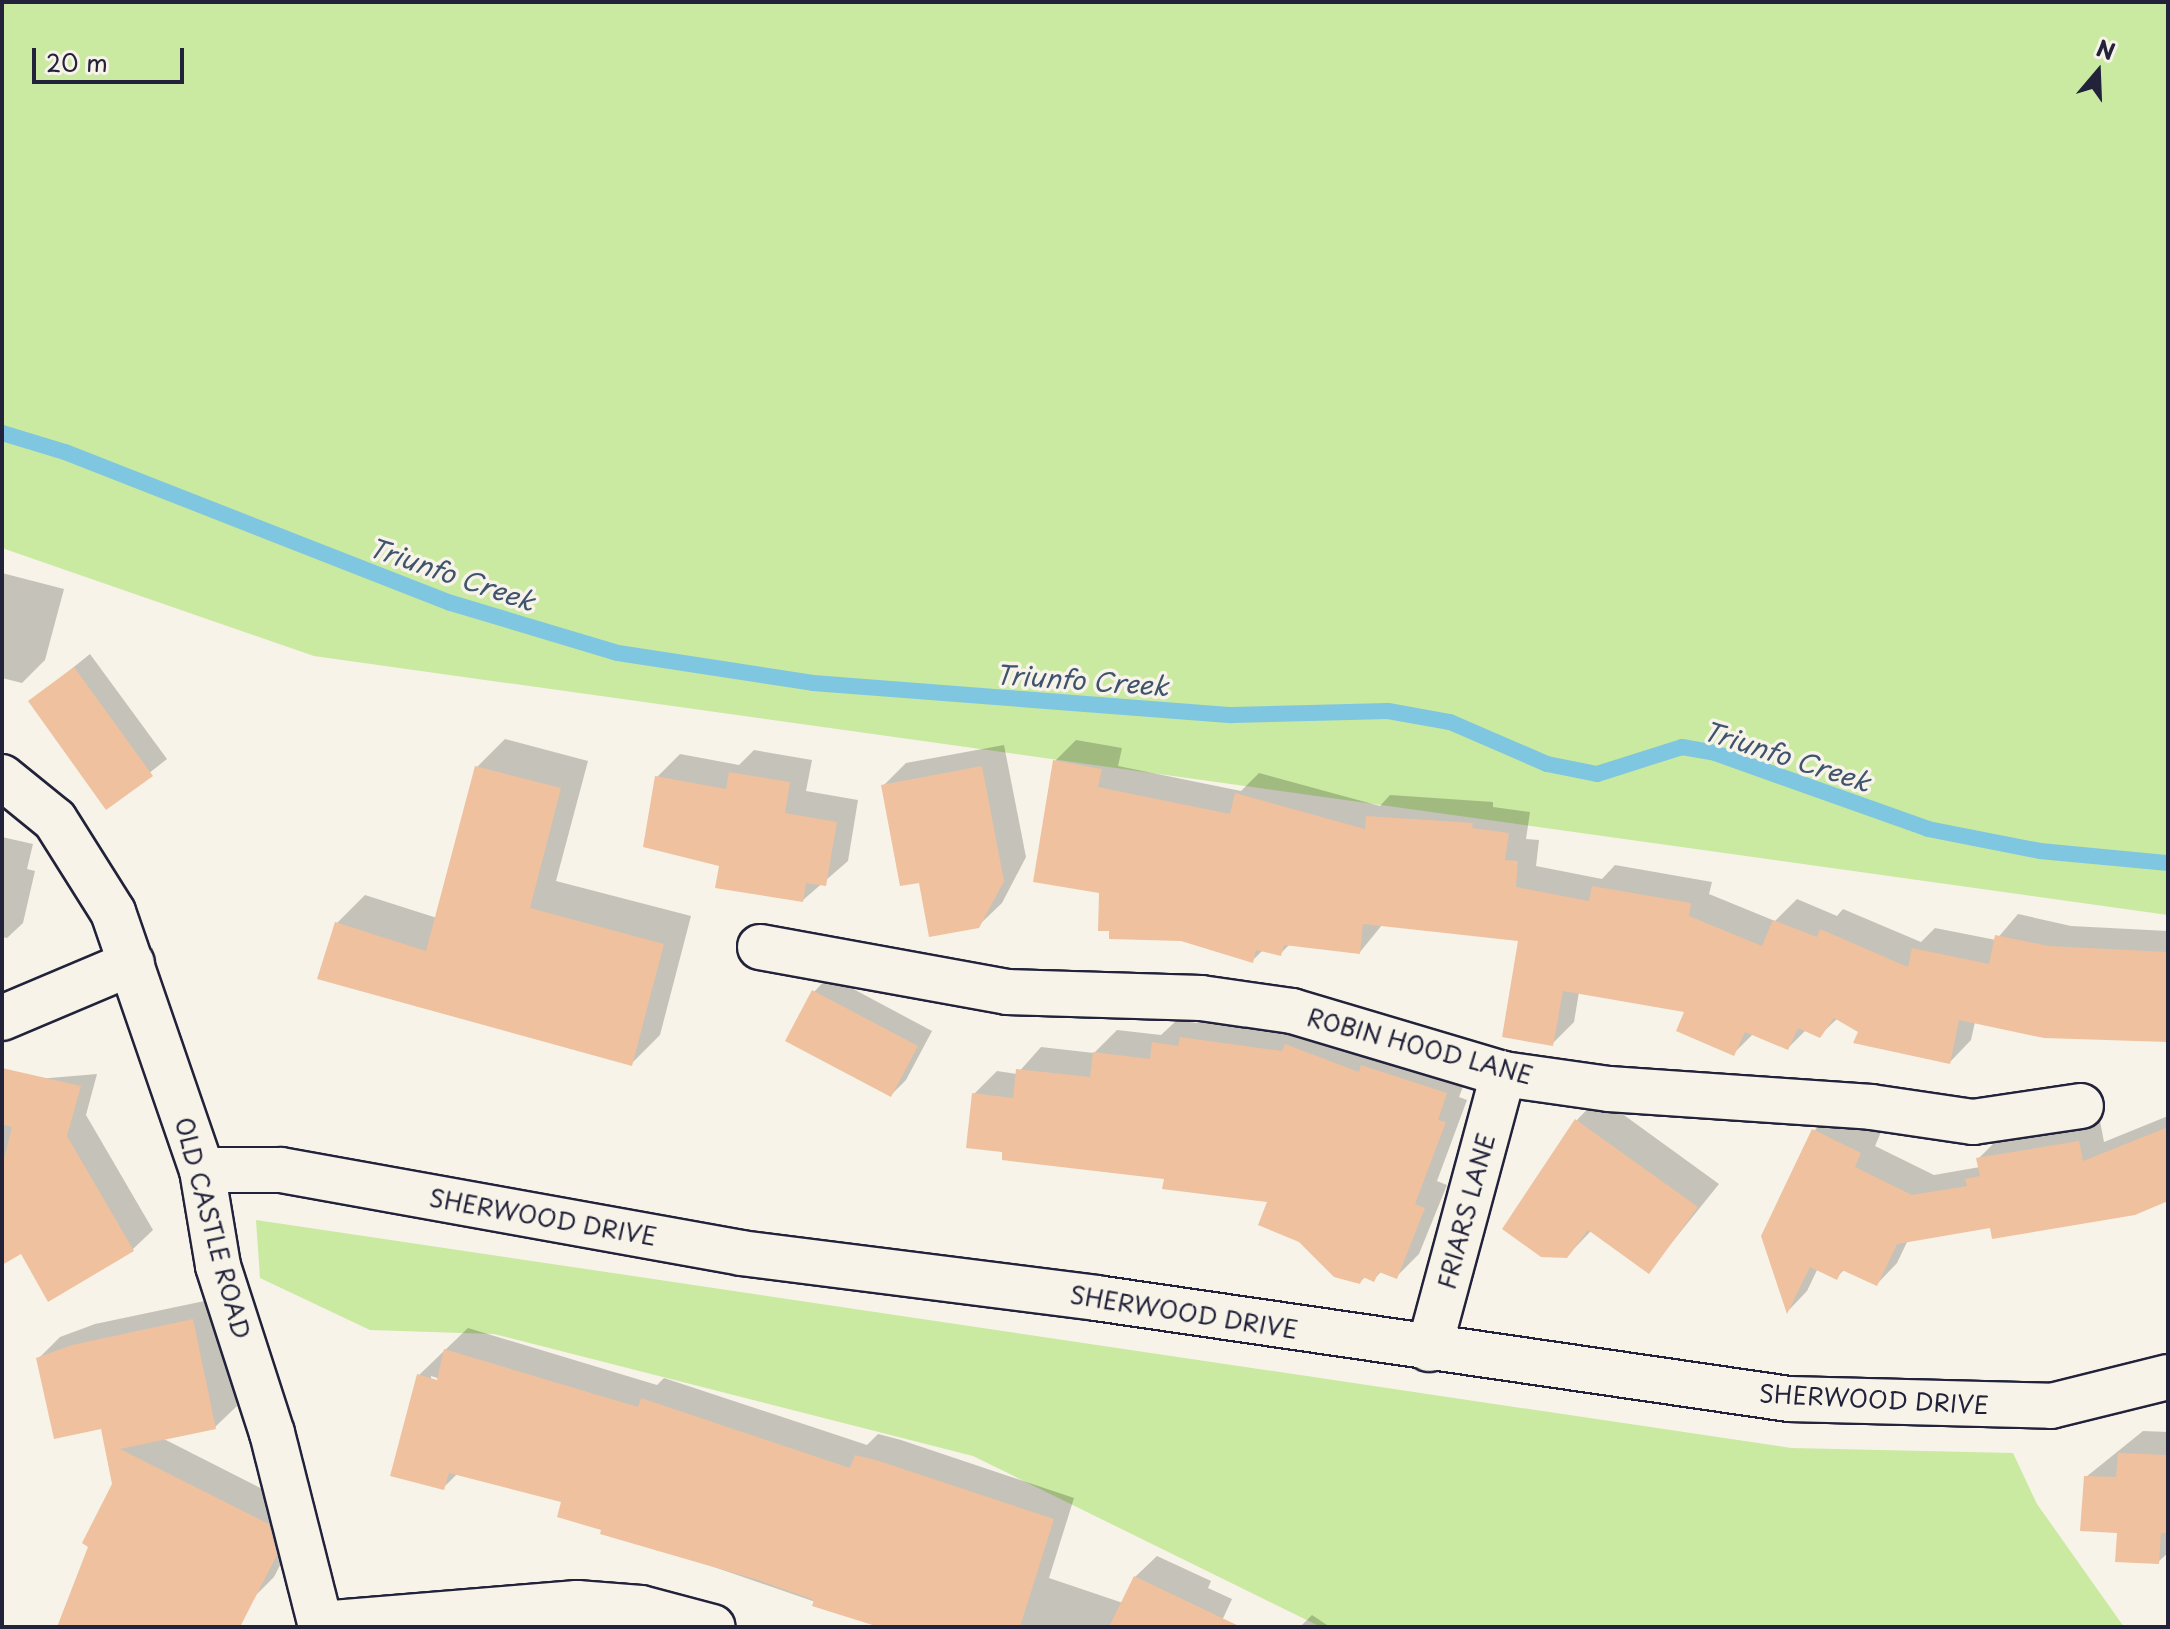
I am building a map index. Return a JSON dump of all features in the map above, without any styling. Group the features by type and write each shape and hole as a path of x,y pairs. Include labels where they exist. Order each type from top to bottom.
{"street":[{"name":"OLD CASTLE ROAD","path":"2,777 55,820 113,912 202,1170 218,1266 272,1433 321,1625"},
{"name":"ROBIN HOOD LANE","path":"760,947 1007,992 1201,998 1292,1011 1503,1074 1609,1089 1871,1107 1973,1122 2081,1106"},
{"path":"2,1018 132,963"},
{"name":"FRIARS LANE","path":"1429,1349 1503,1074"},
{"name":"SHERWOOD DRIVE","path":"202,1170 281,1170 741,1253 1096,1298 1429,1349 1789,1399 2051,1406 2168,1377"},
{"path":"321,1625 577,1603 641,1608 713,1627"}],"green space":[{"path":"2,2 2168,2 2168,915 314,656 2,548"},
{"path":"256,1220 1791,1448 2013,1453 2037,1504 2124,1627 1321,1627 973,1456 494,1334 370,1330 260,1278"}],"building":[{"path":"74,667 153,776 106,810 28,701"},
{"path":"1053,760 1102,769 1098,787 1230,814 1235,793 1365,829 1366,816 1473,823 1472,828 1509,833 1505,860 1518,861 1516,887 1589,901 1592,886 1691,903 1689,916 1762,946 1773,920 1817,937 1820,929 1908,967 1912,948 1989,964 1995,935 2049,946 2168,952 2168,1042 2044,1038 1959,1020 1950,1064 1853,1043 1858,1032 1834,1018 1820,1038 1798,1028 1788,1050 1745,1032 1734,1056 1676,1031 1684,1012 1563,991 1553,1046 1502,1037 1518,941 1363,924 1360,954 1284,945 1281,956 1256,950 1253,963 1181,941 1109,939 1109,931 1098,931 1099,893 1033,882"},
{"path":"475,766 561,788 530,908 664,944 632,1066 317,979 335,922 426,951"},
{"path":"982,766 1004,881 979,928 929,937 919,883 900,886 881,785"},
{"path":"729,772 790,782 785,813 837,822 826,886 806,883 803,902 715,888 719,866 643,847 655,776 726,789"},
{"path":"812,990 918,1046 891,1097 785,1041"},
{"path":"1180,1037 1282,1051 1285,1044 1359,1072 1361,1065 1447,1093 1438,1120 1446,1122 1415,1204 1425,1208 1397,1279 1379,1272 1374,1282 1363,1277 1360,1284 1334,1277 1299,1242 1258,1225 1267,1202 1162,1189 1164,1179 1002,1160 1002,1152 966,1148 972,1093 1013,1098 1016,1069 1090,1077 1093,1052 1150,1059 1152,1042 1178,1046"},
{"path":"2,1068 81,1086 67,1136 134,1251 48,1302 21,1254 2,1265 2,1166 12,1127 2,1124"},
{"path":"1575,1119 1698,1207 1649,1274 1588,1230 1567,1258 1541,1257 1502,1229"},
{"path":"2168,1127 2168,1201 2135,1215 1992,1239 1990,1228 1897,1244 1877,1286 1842,1270 1837,1280 1810,1267 1787,1314 1761,1236 1812,1129 1861,1153 1855,1167 1912,1195 1967,1186 1965,1179 1980,1176 1976,1158 2079,1141 2083,1161"},
{"path":"193,1319 216,1429 120,1449 269,1524 277,1555 240,1627 57,1627 88,1547 82,1543 112,1484 101,1429 54,1439 36,1358 72,1345"},
{"path":"444,1349 638,1407 641,1398 850,1468 855,1455 879,1461 1054,1519 1020,1627 879,1627 812,1606 814,1600 758,1580 600,1534 601,1530 557,1517 561,1502 449,1473 444,1490 390,1476 417,1374 437,1380"},
{"path":"2118,1453 2168,1455 2168,1533 2161,1533 2159,1564 2115,1562 2117,1533 2080,1531 2084,1476 2116,1477"},
{"path":"1134,1576 1241,1627 1109,1627"}],"waterway":[{"name":"Triunfo Creek","path":"2,433 65,452 451,603 618,653 813,683 1232,715 1388,711 1450,722 1547,764 1597,774 1682,747 1715,753 1928,829 2040,851 2168,863"}]}
